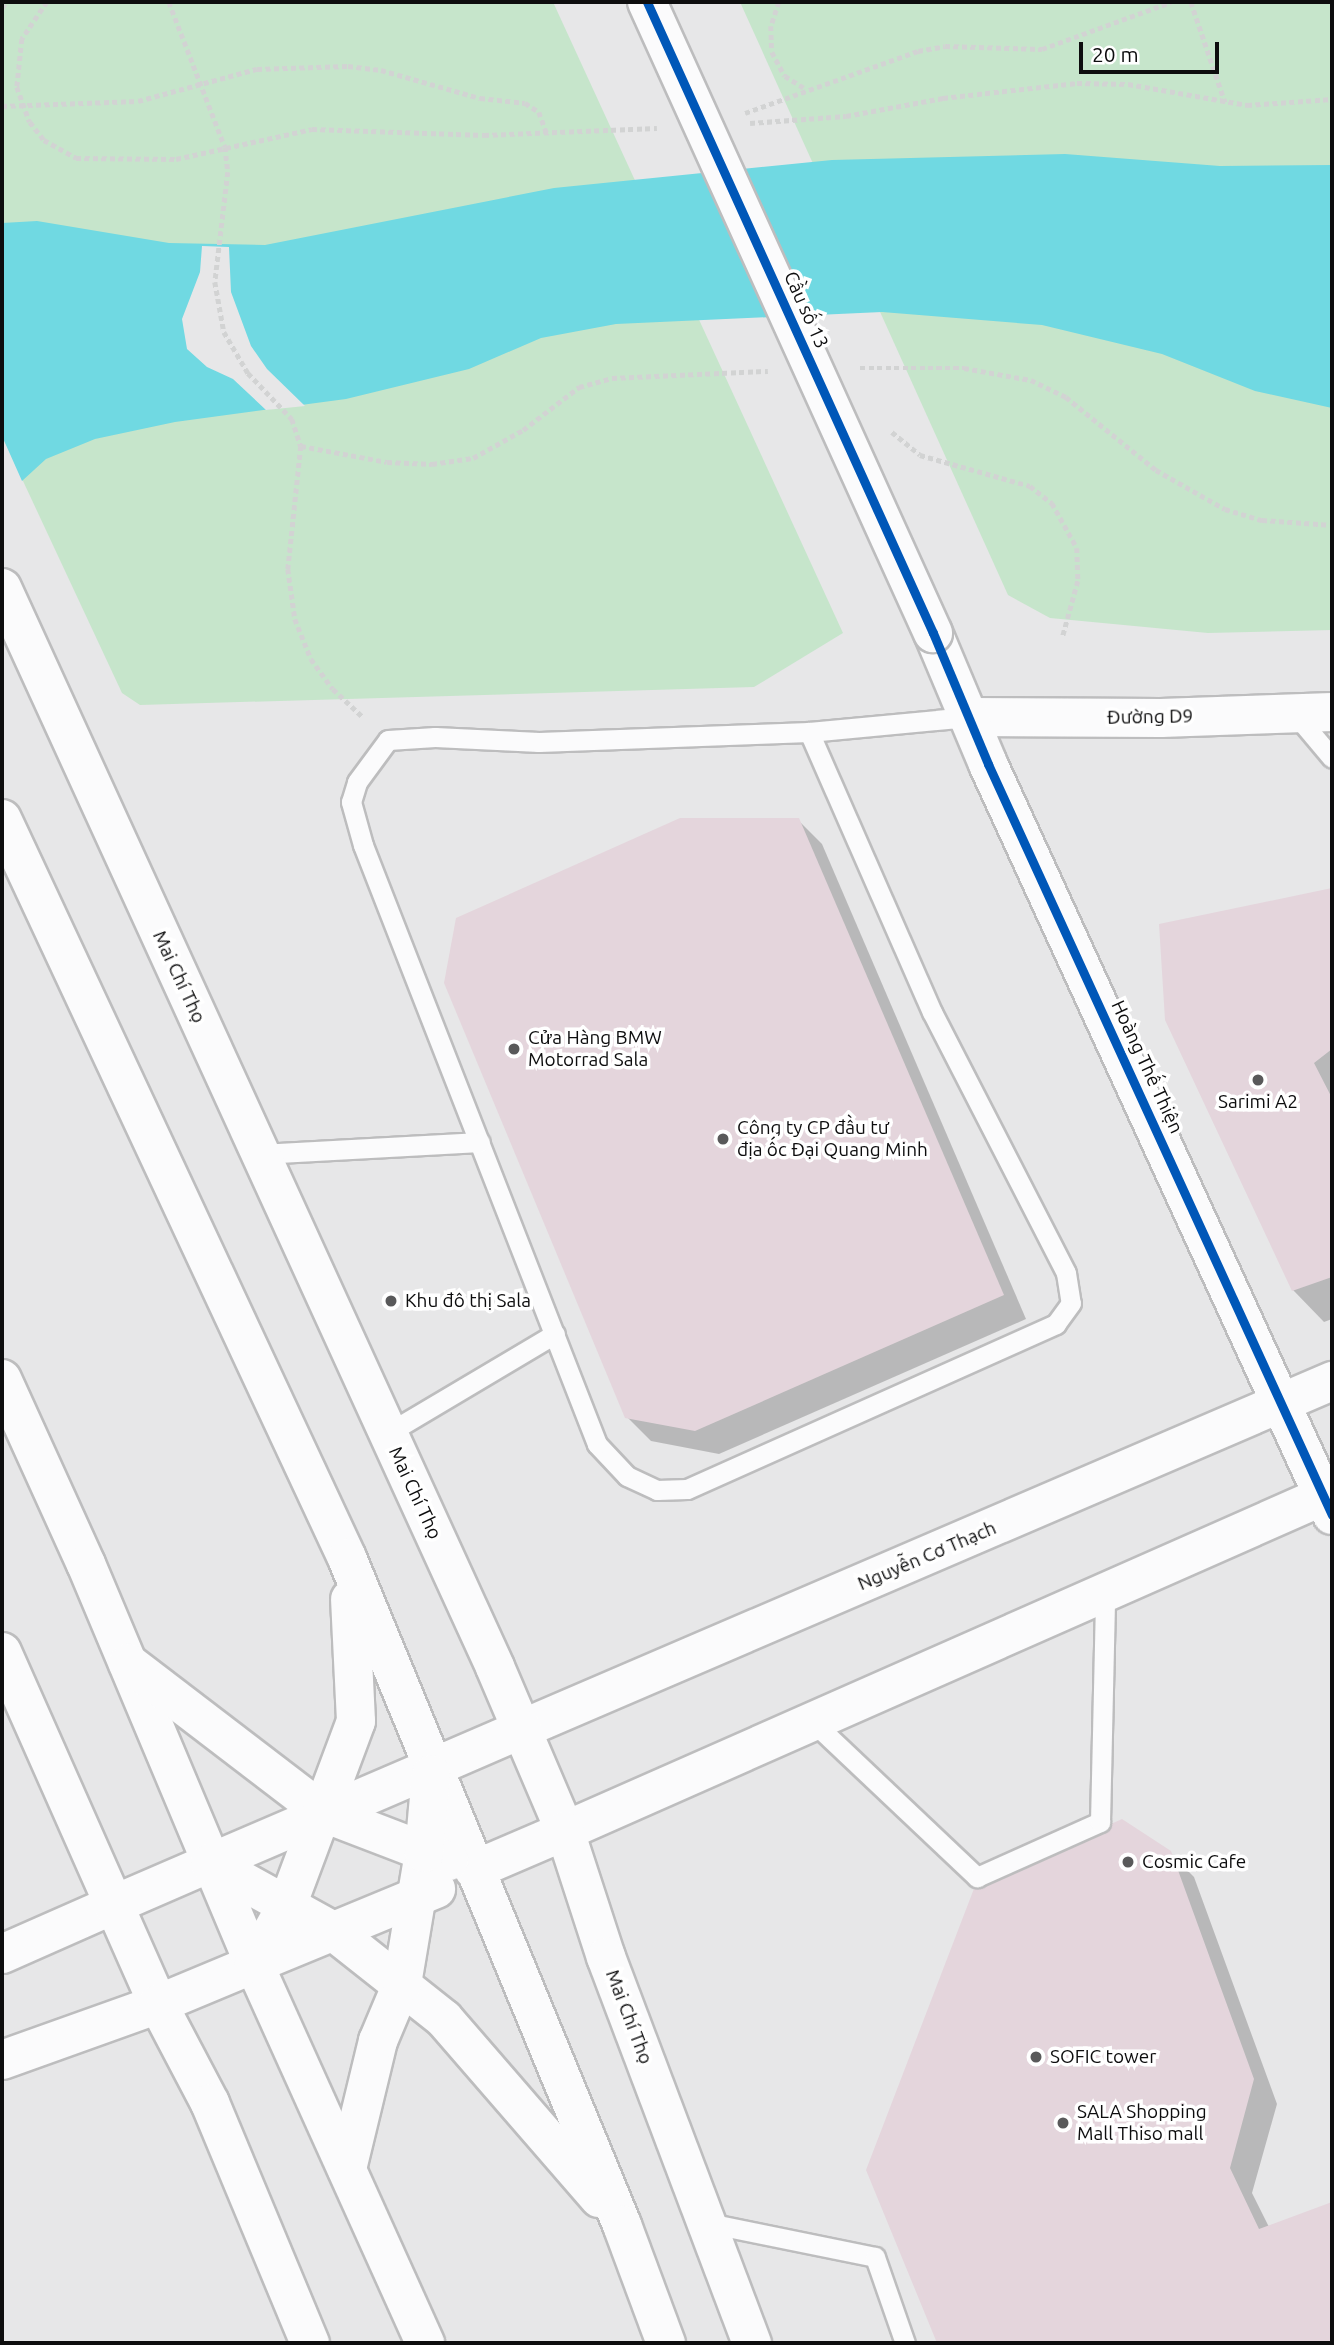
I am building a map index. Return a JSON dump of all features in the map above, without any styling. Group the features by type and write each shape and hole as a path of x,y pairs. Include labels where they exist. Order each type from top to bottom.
{"main road":[{"name":"Cầu số 13","path":"647,2 933,633"},
{"name":"Mai Chí Thọ","path":"2,588 522,1729 565,1831 606,1957 752,2343"},
{"name":"Hoàng Thế Thiện","path":"933,633 968,717 1282,1404 1329,1501"},
{"name":"Đường D9","path":"968,717 1332,712"},
{"path":"2,819 347,1558 622,2225 666,2343"},
{"path":"2,1379 127,1662 254,1964 425,2343"},
{"name":"Nguyễn Cơ Thạch","path":"113,1905 1332,1381"},
{"path":"2,2060 158,2004 417,1899 474,1870 1105,1593 1329,1501"},
{"path":"254,1964 288,1903 324,1813 356,1721 347,1558"},
{"path":"2,1652 158,2004 210,2103 310,2343"},
{"path":"127,1662 324,1813 474,1870"},
{"path":"347,2169 378,2041 402,1984 424,1853 432,1768"},
{"path":"210,1863 288,1903 333,1931 444,2019 622,2225"},
{"path":"2,1954 113,1905"}],"lane":[{"path":"1294,713 1332,758"},
{"path":"810,732 932,1012 1066,1273 1071,1289 1067,1313 1056,1324 687,1489 657,1490 627,1476 597,1444 363,845 351,802 357,782 388,740 435,737 539,742 810,732 968,717"},
{"path":"260,1154 480,1142"},
{"path":"387,1433 555,1334"},
{"path":"813,1722 977,1877 1100,1822 1105,1593"},
{"path":"708,2223 874,2257 905,2343"}],"path":[{"path":"2,8 6,2"},
{"path":"47,2 30,23 18,52 21,103 44,140 76,158 153,160 313,129 547,134 664,127"},
{"path":"169,2 226,147 226,195 216,246 216,295 224,332 248,373 283,408 300,446 288,569 295,619 311,659 333,690 388,740"},
{"path":"779,2 771,26 772,52 785,76 805,89"},
{"path":"742,114 805,89 945,46 1042,49 1171,2"},
{"path":"1191,2 1225,102"},
{"path":"2,106 21,103 82,106 138,101 201,82 286,66 382,71 480,98 525,103 539,112 547,134"},
{"path":"741,123 846,116 943,97 1077,83 1128,84 1225,102 1272,106 1332,99"},
{"path":"853,368 858,377"},
{"path":"887,423 920,455 1030,486 1052,503 1077,548 1078,581 1063,636"}],"green space":[{"path":"2,2 553,2 843,633 754,687 140,705 122,693 2,436"},
{"path":"740,2 1332,2 1332,630 1208,633 1050,618 1008,595"}],"water":[{"path":"1065,154 1220,166 1332,165 1332,408 1255,391 1162,354 1042,325 882,312 616,324 541,338 469,369 346,399 175,422 95,439 46,459 22,481 2,436 2,223 37,221 169,243 265,245 554,188 832,160"}],"pier":[{"path":"202,246 229,247 231,292 251,346 267,369 305,406 266,410 233,379 207,367 187,349 182,319 200,272"}],"building":[{"name":"Công ty CP đầu tư địa ốc Đại Quang Minh","path":"680,818 799,818 1004,1295 695,1431 625,1418 444,983 456,918"},
{"name":"Sarimi A2","path":"1332,888 1332,1049 1314,1063 1332,1098 1332,1277 1292,1291 1165,1020 1159,924"},
{"name":"SALA Shopping Mall Thiso mall","path":"1122,1819 1171,1851 1254,2079 1230,2168 1259,2229 1332,2202 1332,2343 937,2343 866,2170 975,1886"}],"cycle path":[{"path":"647,2 933,633 988,764 1332,1515"}],"place":[{"name":"Cửa Hàng BMW Motorrad Sala","path":"514,1049"},
{"name":"Sarimi A2","path":"1258,1080"},
{"name":"Công ty CP đầu tư địa ốc Đại Quang Minh","path":"723,1139"},
{"name":"Khu đô thị Sala","path":"391,1301"},
{"name":"Cosmic Cafe","path":"1128,1862"},
{"name":"SOFIC tower","path":"1036,2057"},
{"name":"SALA Shopping Mall Thiso mall","path":"1063,2123"}]}
